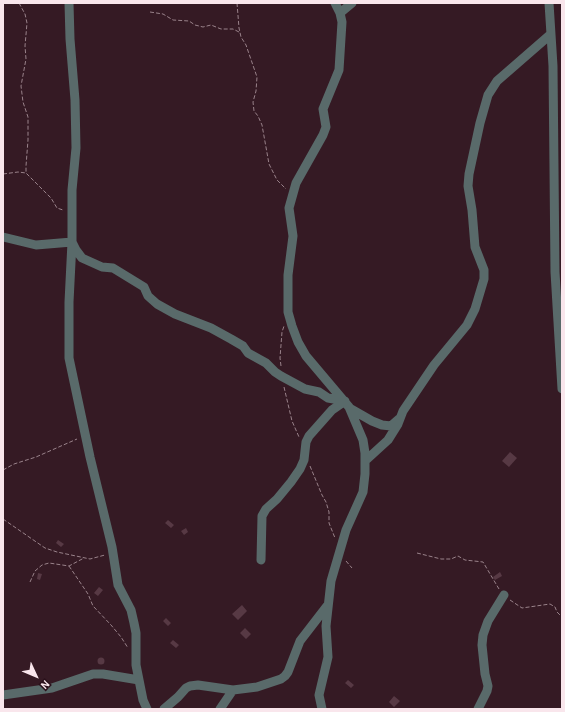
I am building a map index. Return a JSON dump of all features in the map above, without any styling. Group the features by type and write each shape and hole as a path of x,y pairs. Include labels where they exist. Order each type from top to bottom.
{"street":[{"path":"70,3 70,39 75,100 76,136 72,190 69,358 85,435 113,553 118,585 131,610 134,623 136,634 136,665 143,700 147,709"},
{"path":"335,3 340,13 342,22 339,70 323,109 326,127 296,183 289,208 293,236 288,275 288,312 298,342 306,356 347,404 372,421 382,424 391,426 400,418"},
{"path":"340,13 352,3"},
{"path":"549,3 553,112 559,198 555,272 560,331 562,389"},
{"path":"365,461 388,440 398,424 403,411 434,365 467,325 475,309 481,294 484,270 476,247 468,186 470,168 488,95 497,81 551,34"},
{"path":"553,112 562,106"},
{"path":"3,237 36,245 72,242"},
{"path":"72,242 82,258 102,267 113,268 144,287 148,296 157,304 175,314 211,328 231,339 243,346 248,353 266,363 281,376 305,388 319,392 328,398 347,404 363,440 365,474 363,492 350,520 331,581 326,638 328,657 319,695 322,709"},
{"path":"261,560 262,516 300,469 304,460 306,442 309,436 332,410 347,404"},
{"path":"478,709 488,686 485,674 482,645 483,635 488,621 504,595"},
{"path":"164,709 190,686 198,685 233,690 257,687 281,679 285,676 300,642 326,608 329,601"},
{"path":"3,695 52,688 93,674 103,674 139,680"},
{"path":"220,709 233,690"}],"path":[{"path":"18,3 25,14 27,23 25,46 26,59 21,86 28,117 26,173"},
{"path":"237,3 240,32 257,77 256,91 253,102 254,111 262,125 269,164 277,180 288,191 291,198"},
{"path":"150,12 164,14 173,20 189,22 195,26 202,27 211,25 221,29 233,29 240,32"},
{"path":"3,174 18,172 26,173 51,198 57,208 63,210"},
{"path":"3,470 14,464 36,457 85,435"},
{"path":"3,519 45,548 57,552 90,559 113,553"},
{"path":"416,553 441,559 451,559 458,556 465,560 483,562 504,595 522,608 550,604 555,607 557,612 562,617"},
{"path":"69,566 84,558"},
{"path":"30,582 35,571 42,565 49,563 60,563 69,566 88,594 93,606 112,625 130,653"}],"building":[{"path":"510,452 517,458 509,467 502,461"},
{"path":"168,520 174,525 171,528 165,523"},
{"path":"186,528 188,532 184,535 181,531"},
{"path":"58,540 64,544 61,547 56,543"},
{"path":"500,572 502,576 495,580 493,577"},
{"path":"38,573 42,574 40,580 37,579"},
{"path":"99,587 103,590 98,596 94,593"},
{"path":"242,605 247,611 238,620 232,614"},
{"path":"166,618 171,623 168,626 163,621"},
{"path":"245,628 251,634 246,639 240,633"},
{"path":"173,640 179,645 176,648 170,643"},
{"path":"101,658 104,661 101,664 98,661"},
{"path":"348,680 354,685 351,688 345,683"},
{"path":"394,696 400,701 394,707 389,702"}]}
